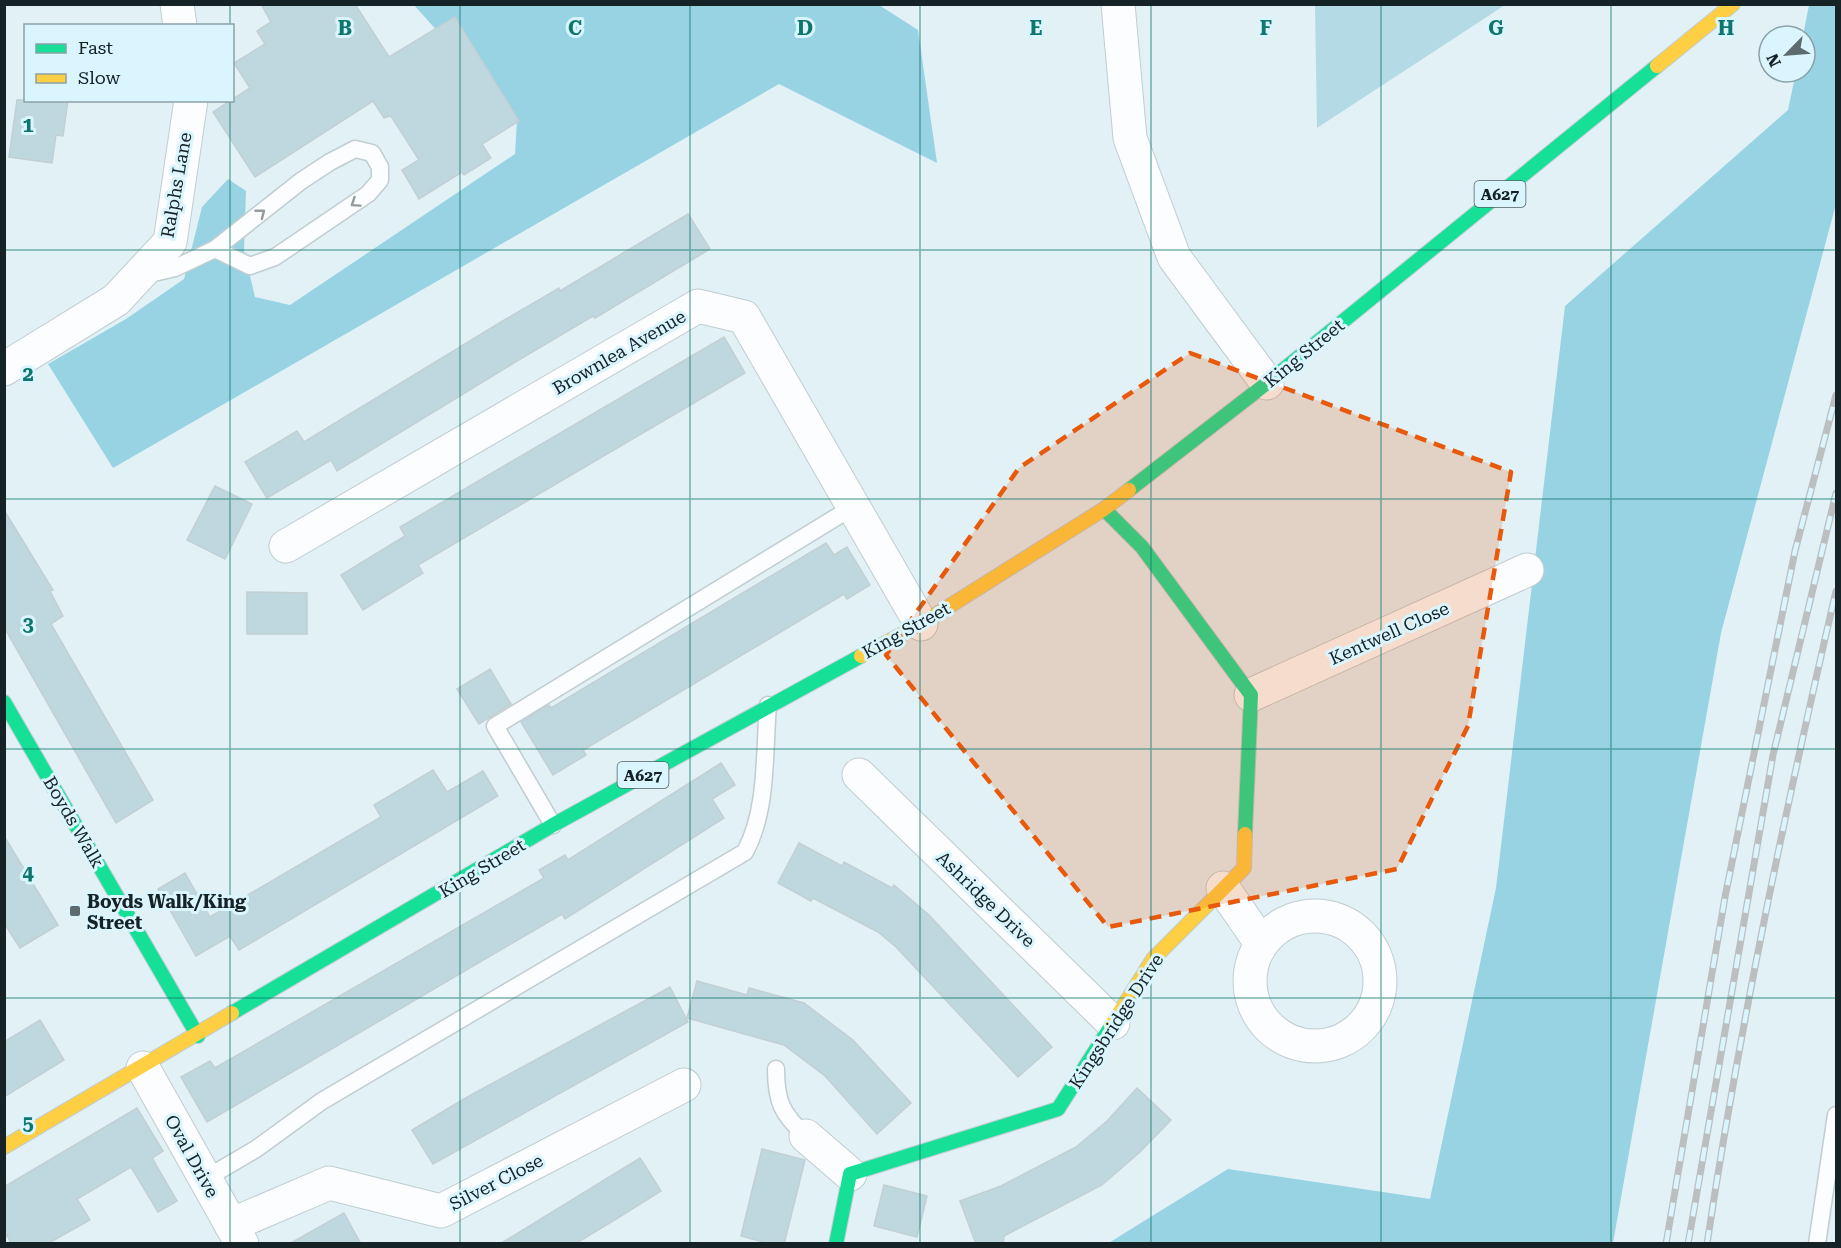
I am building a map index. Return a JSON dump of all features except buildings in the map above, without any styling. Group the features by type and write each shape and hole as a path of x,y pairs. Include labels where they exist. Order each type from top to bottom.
{"main road":[{"name":"King Street","path":"5,1147 553,825 768,705 921,624 1104,509 1267,384 1733,4"},
{"path":"1104,509 1142,548 1251,695"},
{"name":"Kingsbridge Drive","path":"850,1174 1058,1109 1153,958 1244,868 1251,695"},
{"name":"Boyds Walk","path":"4,702 198,1035"},
{"path":"836,1244 850,1174"}],"street":[{"path":"177,4 180,24"},
{"path":"1118,4 1130,138 1174,257 1267,384"},
{"name":"Ralphs Lane","path":"4,369 116,300 170,242 191,102"},
{"name":"Brownlea Avenue","path":"286,546 698,306 744,317 921,624"},
{"name":"Kentwell Close","path":"1251,695 1527,570"},
{"name":"Ashridge Drive","path":"859,775 1113,1023"},
{"path":"1223,888 1261,943"},
{"name":"Oval Drive","path":"143,1068 236,1234"},
{"name":"Silver Close","path":"236,1234 329,1183 441,1211 684,1084"},
{"path":"806,1136 850,1174"}],"lane":[{"path":"138,276 175,268 215,249 301,181 355,149 372,153 380,167 380,180 368,194 275,257 250,266 215,249"},
{"path":"553,825 495,726 853,507"},
{"path":"205,1179 256,1149 322,1101 745,852 753,837 760,805 768,705"},
{"path":"776,1069 776,1093 781,1107 791,1122 806,1136"},
{"path":"1817,1244 1836,1115"}],"highlighted area":[{"path":"1190,353 1511,472 1468,726 1397,869 1108,927 886,655 1019,468"}],"shaded area":[{"path":"1315,4 1505,4 1505,5 1317,128"},
{"path":"414,5 879,5 918,30 937,163 779,84 113,468 48,364 126,319 184,279 202,207 228,179 246,191 244,251 255,297 290,305 515,154 517,120"},
{"path":"1809,5 1836,5 1836,204 1721,633 1613,1243 1107,1244 1228,1169 1430,1199 1496,888 1565,306 1788,110 1793,84 1817,84 1817,24 1805,24"}],"railway":[{"path":"1666,1244 1725,897 1795,551 1836,395"},
{"path":"1688,1244 1773,755 1836,493"},
{"path":"1707,1244 1734,1080 1765,916 1836,591"}],"traffic: fast":[{"path":"1129,490 1267,383 1657,66"},
{"path":"1104,509 1142,547 1251,695 1245,834"},
{"path":"232,1013 553,825 861,656"},
{"path":"4,702 198,1036"},
{"path":"836,1244 850,1174 1058,1109 1111,1026"}],"traffic: slow":[{"path":"1657,66 1733,4"},
{"path":"861,656 921,624 1104,509 1129,490"},
{"path":"1111,1026 1153,959 1244,868 1245,834"},
{"path":"4,1147 232,1013"}],"place":[{"name":"Boyds Walk/King Street","path":"75,911"}]}
